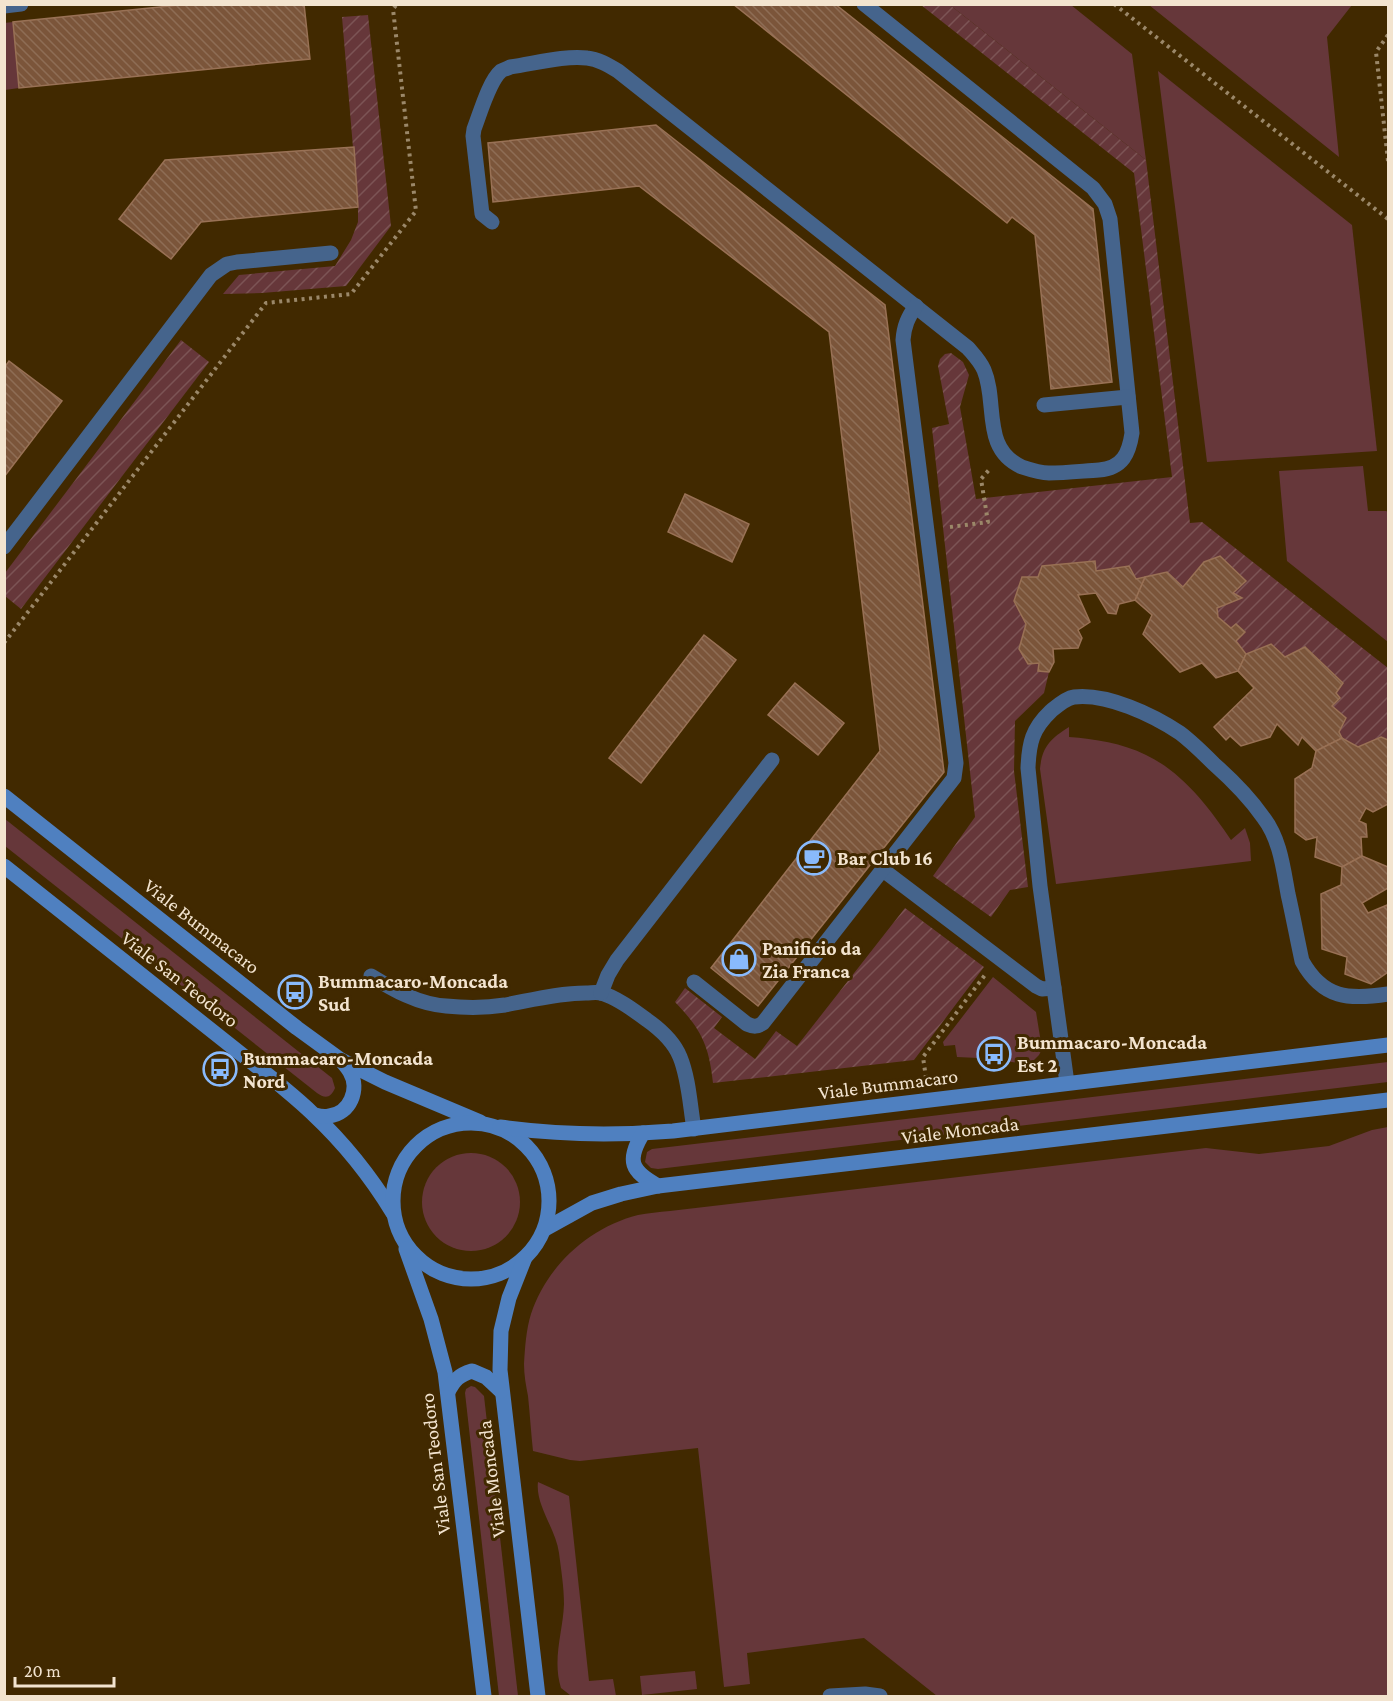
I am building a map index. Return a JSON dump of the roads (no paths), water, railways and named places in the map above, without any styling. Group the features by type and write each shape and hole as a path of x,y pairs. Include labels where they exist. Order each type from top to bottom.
{"main road":[{"name":"Viale Bummacaro","path":"4,796 279,1014 341,1060 480,1122"},
{"name":"Viale San Teodoro","path":"4,866 315,1115 376,1185 393,1213"},
{"name":"Viale Bummacaro","path":"500,1127 601,1135 694,1129 1389,1045"},
{"path":"315,1115 330,1116 340,1113 349,1105 353,1096 354,1084 351,1073 341,1060"},
{"name":"Viale Moncada","path":"545,1229 592,1203 658,1186 1389,1100"},
{"path":"480,1122 500,1127 518,1137 533,1151 543,1169 549,1189 550,1209 545,1229 537,1245 524,1260 507,1271 487,1278 466,1279 445,1275 418,1258 399,1232 393,1213 393,1192 398,1172 408,1154 422,1139 440,1129 459,1123 480,1122"},
{"path":"643,1133 634,1148 632,1158 636,1171 658,1186"},
{"name":"Viale San Teodoro","path":"399,1232 431,1319 445,1372 484,1696"},
{"name":"Viale Moncada","path":"524,1260 509,1298 501,1331 500,1370 538,1696"},
{"path":"448,1392 461,1374 472,1371 486,1377 501,1391"}],"lane":[{"path":"4,6 21,4"},
{"path":"492,222 482,214 473,136 492,85 501,71 574,58 588,58 603,62 618,71 968,348 979,359 984,371 997,442 1003,453 1016,464 1032,471 1048,473 1104,470 1116,465 1125,458 1132,433 1110,219 1105,204 1093,188 864,4"},
{"path":"4,547 211,275 227,264 237,262 331,252"},
{"path":"694,982 747,1024 758,1027 954,778 956,763 903,340 904,328 916,306"},
{"path":"1044,405 1128,397"},
{"path":"1067,1083 1040,886 1028,768 1033,734 1042,720 1071,698 1089,697 1120,704 1149,716 1180,734 1240,788 1264,818 1275,837 1282,859 1302,961 1316,981 1340,996 1389,994"},
{"path":"601,993 617,960 772,760"},
{"path":"883,870 1036,986 1042,989 1054,987"},
{"path":"371,976 418,1001 444,1006 474,1008 578,993 601,993 629,1006 670,1040 680,1057 686,1078 694,1129"},
{"path":"830,1696 865,1694 880,1696"}],"place":[{"name":"Bar Club 16","path":"814,858"},
{"name":"Panificio da Zia Franca","path":"739,959"},
{"name":"Bummacaro-Moncada Sud","path":"295,992"},
{"name":"Bummacaro-Moncada Est 2","path":"994,1054"},
{"name":"Bummacaro-Moncada Nord","path":"220,1069"}]}
